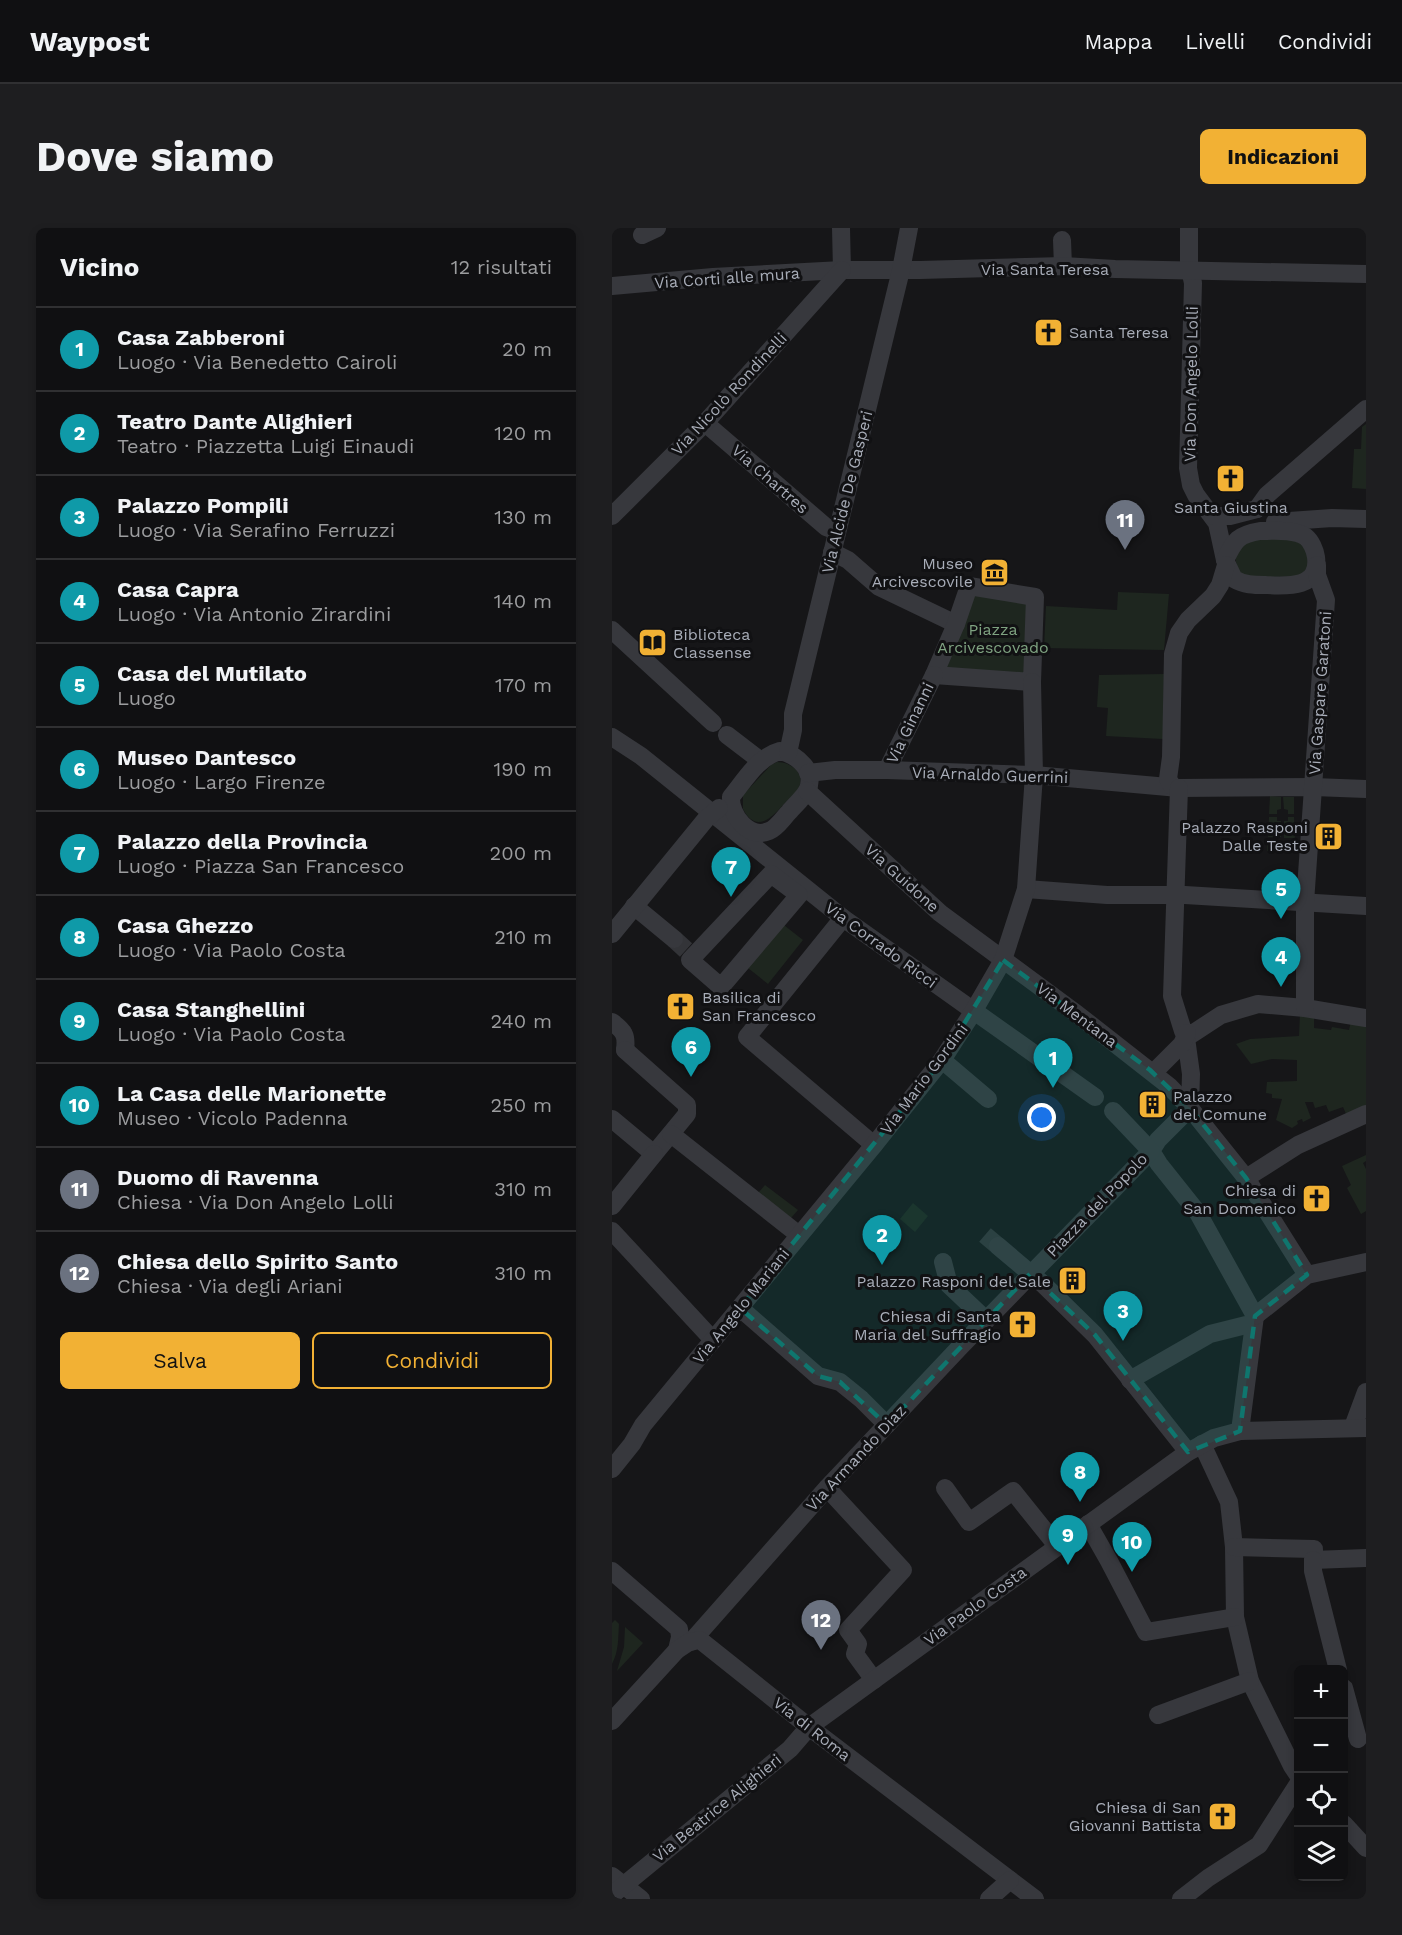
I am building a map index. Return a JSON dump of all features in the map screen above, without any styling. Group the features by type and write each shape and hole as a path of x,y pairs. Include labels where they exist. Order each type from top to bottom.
{"street":[{"path":"841,228 842,270"},
{"name":"Via Alcide De Gasperi","path":"788,753 793,730 793,714 901,270 909,228"},
{"name":"Via Don Angelo Lolli","path":"1189,228 1190,270 1193,283 1188,468 1191,485 1196,495 1213,516 1219,529 1225,563"},
{"path":"1063,232 1063,266"},
{"name":"Via Santa Teresa","path":"842,270 1063,266 1366,274"},
{"name":"Via Corti alle mura","path":"612,286 713,277 842,270"},
{"name":"Via Nicolò Rondinelli","path":"612,516 705,423 842,270"},
{"path":"1240,1431 1250,1321 1198,1213 1155,1157 1158,1140 1190,1108 1191,1074 1185,1034 1172,996 1176,895 1175,787 1168,779 1171,757 1173,654 1179,633 1188,620 1213,596 1220,585 1225,563 1234,542 1240,536 1260,531 1266,520 1268,495 1366,409"},
{"name":"Via Chartres","path":"705,423 826,527 837,531"},
{"path":"1213,516 1297,522 1332,518 1366,519"},
{"name":"Via Gaspare Garatoni","path":"1266,520 1306,537 1316,554 1319,583 1326,600 1305,903 1305,1008"},
{"path":"832,552 848,560 879,587 956,624"},
{"path":"1225,563 1234,579 1240,583 1293,586 1310,578 1317,565"},
{"path":"969,586 1035,597 1032,682 934,675 956,624 969,586"},
{"path":"615,639 713,723"},
{"name":"Via Ginanni","path":"887,771 934,675"},
{"name":"Via Mario Gordini","path":"874,1145 942,1060 1003,960 1026,889 1033,770 1032,682"},
{"name":"Via Alcide De Gasperi","path":"765,758 793,714"},
{"path":"727,735 765,758"},
{"name":"Via Corrado Ricci","path":"612,737 640,756 768,859 787,880 1095,1097"},
{"path":"612,934 706,819 730,797 765,758 780,751 797,757 804,764 807,782 774,829 763,833 750,829 734,816 730,797"},
{"name":"Via Arnaldo Guerrini","path":"807,782 835,770 1033,770 1175,787 1366,789"},
{"name":"Via Guidone","path":"807,782 940,913 1003,960"},
{"path":"634,906 684,948 690,960 721,987 799,895 787,880 771,874 684,948"},
{"path":"1026,889 1107,895 1176,895 1366,906"},
{"path":"843,918 747,1037 874,1145"},
{"name":"Via Mentana","path":"1003,960 1152,1072 1190,1108 1246,1178 1274,1205 1310,1274"},
{"path":"1185,1034 1192,1034 1221,1015 1258,1004 1305,1008 1366,1018"},
{"path":"612,1022 624,1031 626,1039 616,1051 687,1105 687,1113 612,1206"},
{"path":"1152,1072 1182,1044 1185,1034"},
{"path":"942,1060 988,1100"},
{"name":"Piazza del Popolo","path":"1033,1279 1155,1157 1113,1111"},
{"path":"1246,1178 1298,1145 1366,1114"},
{"path":"612,1119 654,1154"},
{"path":"671,1134 799,1235"},
{"name":"Via Angelo Mariani","path":"612,1469 632,1444 643,1425 874,1145"},
{"path":"612,1231 713,1340"},
{"path":"998,1246 1095,1335 1130,1380 1195,1448 1229,1502 1234,1547 1235,1617 1250,1681 1297,1773"},
{"path":"943,1262 949,1285 986,1320"},
{"path":"1130,1380 1210,1334 1250,1321 1310,1274 1366,1262"},
{"name":"Via Armando Diaz","path":"612,1721 986,1320 1033,1279"},
{"path":"740,1308 818,1376 840,1382 887,1425"},
{"path":"1359,1428 1366,1392"},
{"name":"Via Paolo Costa","path":"809,1727 1195,1448 1224,1434 1240,1431 1359,1428"},
{"path":"827,1488 903,1570 848,1630 858,1644 855,1654 874,1680"},
{"path":"945,1488 969,1522 1014,1491 1057,1546"},
{"path":"1088,1524 1146,1632 1235,1617"},
{"path":"1234,1547 1314,1549 1313,1571 1337,1665"},
{"path":"1313,1560 1366,1558"},
{"path":"612,1571 680,1629 680,1637 684,1646"},
{"name":"Via di Roma","path":"684,1646 700,1640 706,1643 809,1727 1035,1899"},
{"path":"1158,1715 1250,1681"},
{"path":"1348,1706 1356,1741"},
{"name":"Via Beatrice Alighieri","path":"616,1886 781,1756 809,1727"},
{"path":"1182,1899 1208,1878 1259,1845 1294,1792"},
{"path":"1347,1827 1366,1848"},
{"path":"989,1899 1010,1880"},
{"path":"616,1886 641,1899"}],"highlighted area":[{"path":"1003,960 1150,1070 1190,1108 1246,1178 1307,1275 1255,1316 1240,1431 1188,1452 1095,1335 1030,1274 887,1425 840,1382 818,1376 740,1308 942,1060"}],"green space":[{"path":"1366,424 1366,489 1352,488 1354,449 1361,449 1362,427"},
{"path":"1247,539 1288,539 1296,542 1307,550 1309,565 1301,576 1242,578 1236,557"},
{"path":"1118,592 1169,594 1164,650 1044,648 1046,606 1117,610"},
{"name":"Piazza Arcivescovado","path":"973,593 1029,602 1026,677 945,669"},
{"path":"1164,674 1163,739 1106,736 1108,708 1097,707 1099,675"},
{"path":"777,762 787,764 796,770 800,784 792,796 768,819 757,822 752,820 743,809 743,795 771,765"},
{"path":"1270,796 1281,797 1281,809 1277,810 1277,814 1269,814"},
{"path":"1283,797 1294,797 1294,814 1288,814 1288,810 1284,809"},
{"path":"1269,817 1277,817 1277,821 1281,821 1281,837 1268,837"},
{"path":"1288,817 1294,817 1295,838 1284,838 1284,821 1288,821"},
{"path":"1267,843 1295,844 1295,851 1267,851"},
{"path":"780,922 803,940 768,984 743,964"},
{"path":"1300,1014 1314,1016 1314,1028 1331,1030 1332,1027 1349,1030 1351,1021 1366,1025 1366,1108 1347,1116 1343,1107 1329,1112 1326,1105 1315,1108 1313,1102 1305,1102 1311,1118 1303,1122 1302,1119 1297,1121 1298,1124 1292,1128 1276,1120 1282,1099 1272,1098 1272,1094 1266,1093 1267,1082 1297,1081 1297,1060 1272,1059 1251,1064 1236,1044 1250,1039 1299,1036"},
{"path":"1366,1155 1366,1161 1363,1163 1366,1169 1366,1211 1361,1214 1347,1188 1351,1185 1342,1166"},
{"path":"765,1185 798,1210 791,1218 758,1193"},
{"path":"913,1203 928,1216 915,1232 900,1219"},
{"path":"615,1620 619,1624 618,1639 612,1664 612,1623"},
{"path":"625,1627 643,1643 617,1671 624,1647"}],"tunnel":[{"path":"674,939 686,950"},
{"path":"985,1235 998,1246"}],"place":[{"name":"Santa Teresa","path":"1048,332"},
{"name":"Santa Giustina","path":"1231,479"},
{"name":"Duomo di Ravenna","path":"1125,550"},
{"name":"Museo Arcivescovile","path":"994,572"},
{"name":"Biblioteca Classense","path":"652,643"},
{"name":"Palazzo Rasponi Dalle Teste","path":"1329,836"},
{"name":"Palazzo della Provincia","path":"731,897"},
{"name":"Casa del Mutilato","path":"1281,919"},
{"name":"Casa Capra","path":"1281,987"},
{"name":"Basilica di San Francesco","path":"681,1006"},
{"name":"Museo Dantesco","path":"691,1077"},
{"name":"Casa Zabberoni","path":"1053,1088"},
{"name":"Palazzo del Comune","path":"1152,1105"},
{"name":"Chiesa di San Domenico","path":"1317,1199"},
{"name":"Teatro Dante Alighieri","path":"882,1265"},
{"name":"Palazzo Rasponi del Sale","path":"1072,1281"},
{"name":"Chiesa di Santa Maria del Suffragio","path":"1022,1325"},
{"name":"Palazzo Pompili","path":"1123,1341"},
{"name":"Casa Ghezzo","path":"1080,1502"},
{"name":"Casa Stanghellini","path":"1068,1565"},
{"name":"La Casa delle Marionette","path":"1132,1572"},
{"name":"Chiesa dello Spirito Santo","path":"821,1650"},
{"name":"Chiesa di San Giovanni Battista","path":"1222,1816"}]}
